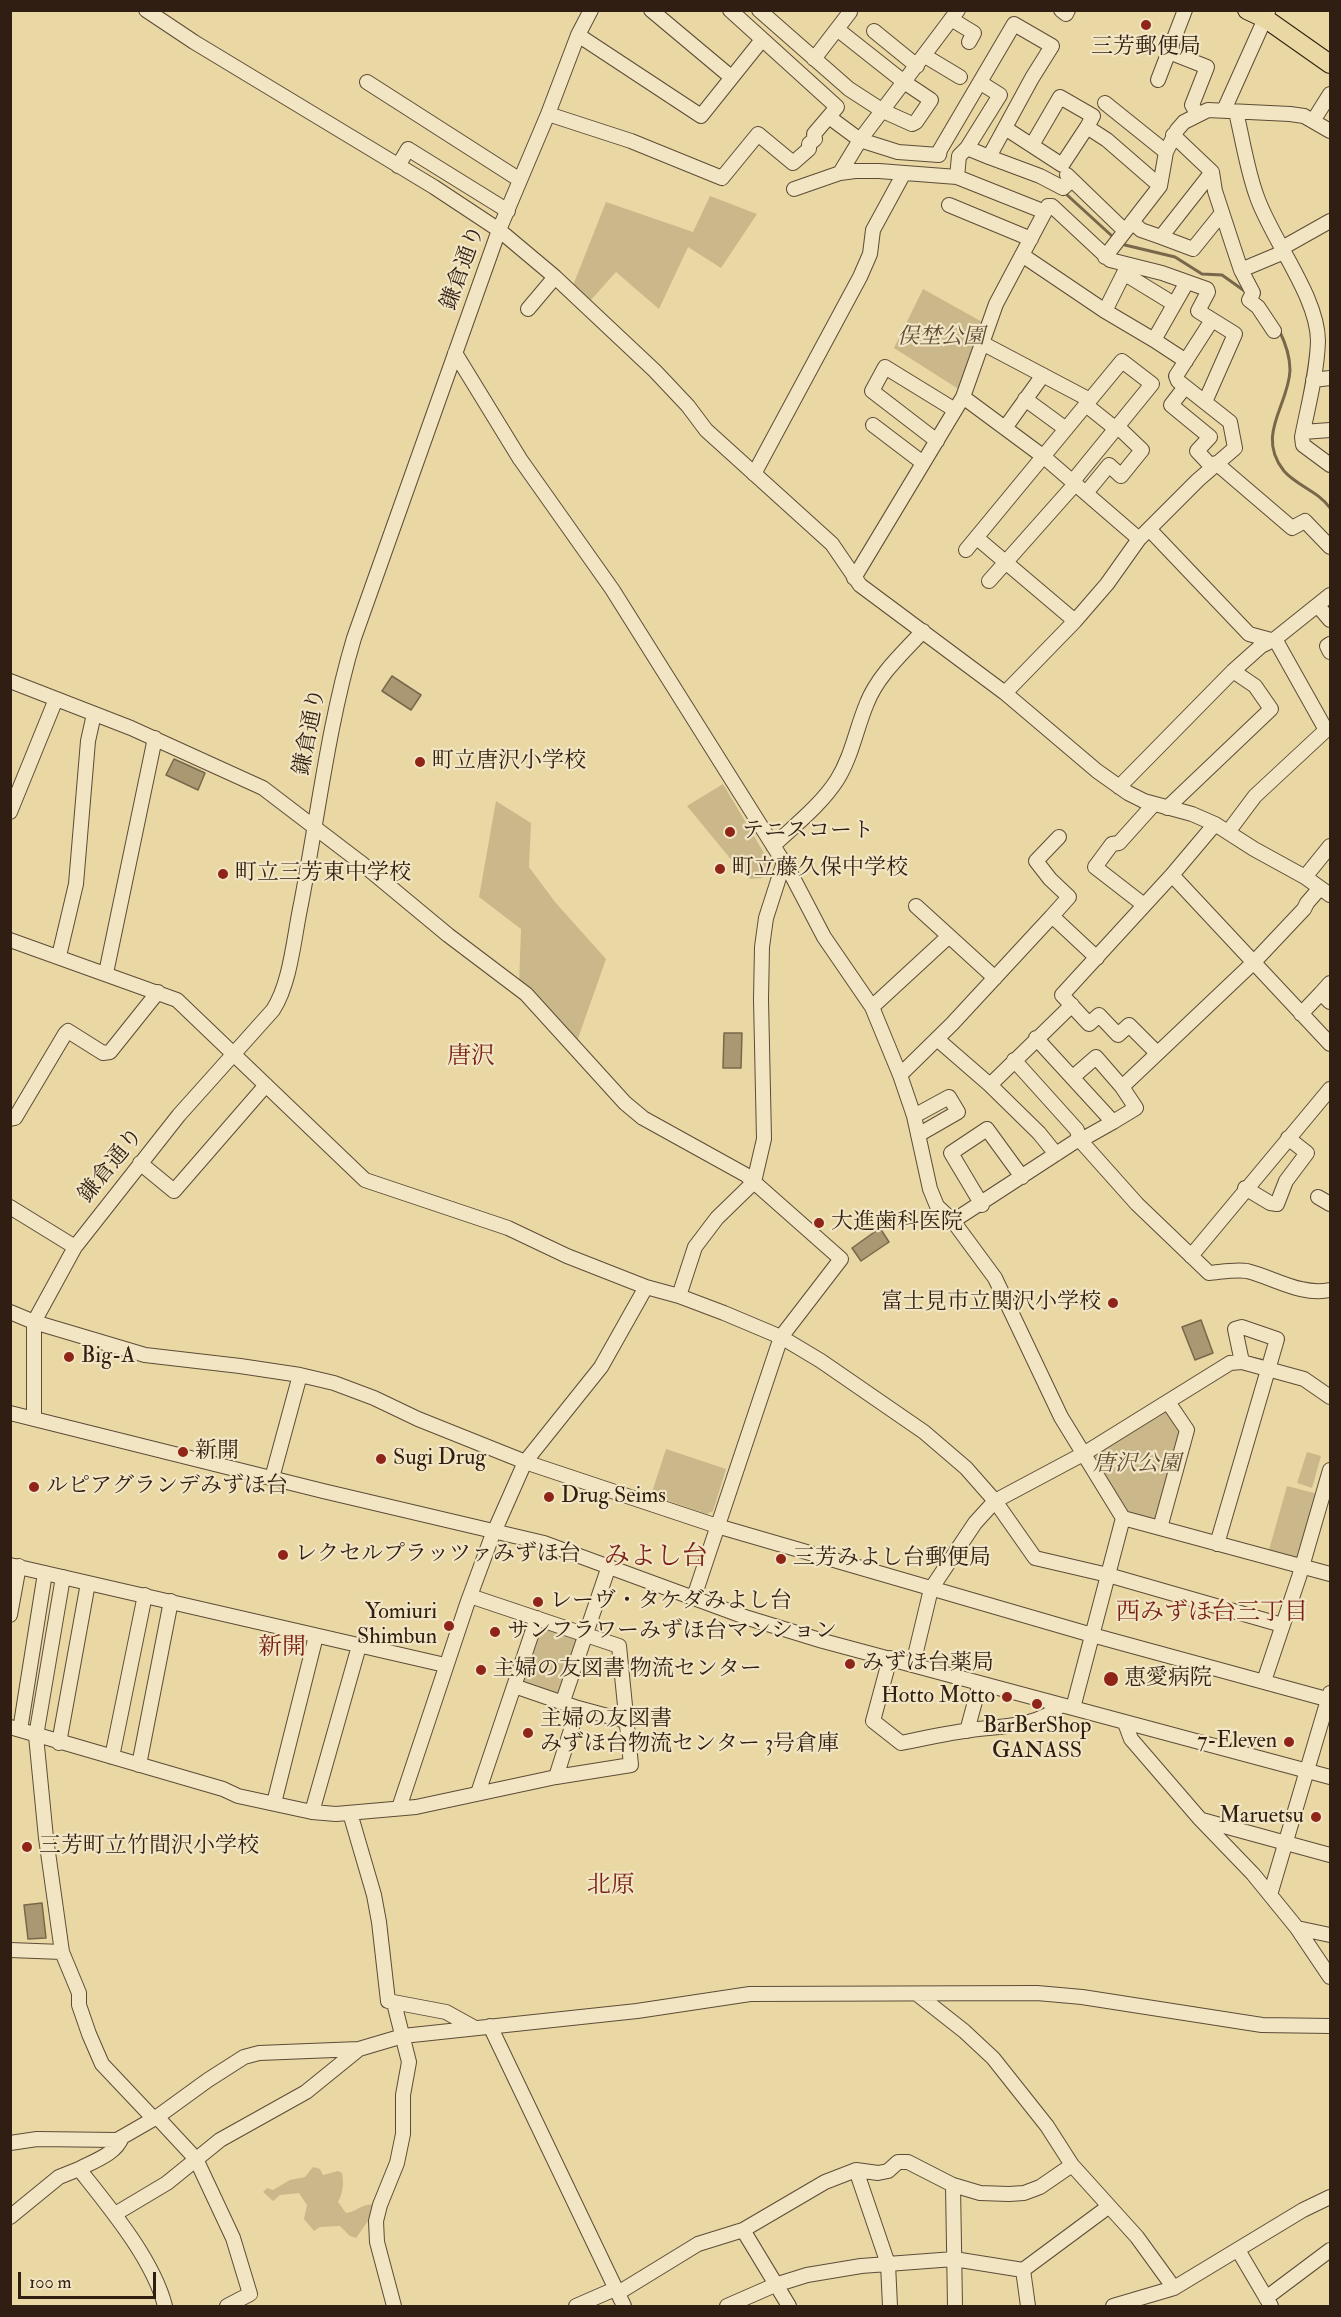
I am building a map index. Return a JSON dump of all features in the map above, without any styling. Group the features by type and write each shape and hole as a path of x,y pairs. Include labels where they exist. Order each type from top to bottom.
{"main road":[{"path":"1246,10 1267,15 1330,64"}],"street":[{"path":"146,10 434,187 499,230 555,277 655,371 688,406 706,430 832,544 860,585 1005,693 1076,756 1119,787 1160,806 1192,814 1215,824 1305,877 1325,892 1307,903 1254,962 1122,1087"},
{"name":"鎌倉通り","path":"34,1418 34,1322 75,1247 179,1115 273,1010 280,996 293,943 340,692 354,639 499,230 548,114 578,35 591,10"},
{"path":"651,10 731,77"},
{"path":"548,114 631,141 722,178 758,134 793,163 809,149 814,134 837,107 730,10"},
{"path":"759,10 849,89 883,111 912,124 916,122 931,100 904,82 837,29"},
{"path":"814,59 850,12 848,10"},
{"path":"1061,10 1066,14 1068,10"},
{"path":"1158,80 1185,10"},
{"path":"840,173 860,140 954,15 974,33 969,42"},
{"path":"1267,15 1230,111 1245,147 1248,167 1258,199 1314,312 1318,340 1313,380 1302,432 1303,445 1330,465"},
{"path":"939,155 1014,24 1052,46 988,157"},
{"path":"874,31 921,61 960,76"},
{"path":"578,35 701,117 761,40"},
{"path":"1169,52 1207,67 1192,105 1198,115"},
{"path":"367,82 520,180"},
{"path":"957,177 963,152 1000,95 981,83"},
{"path":"1313,121 1330,94"},
{"path":"1032,144 1060,97 1093,116 1062,165"},
{"path":"1105,103 1166,152"},
{"path":"1105,257 1160,186 1166,152 1173,135 1184,122 1208,110 1290,114 1304,116 1330,131"},
{"path":"829,117 860,140 898,152 939,155 963,152 988,157 1040,176 1063,188 1071,180"},
{"path":"1087,127 1107,140 1160,186"},
{"path":"1005,128 1062,165 1064,172 1071,180 1128,227 1193,249 1222,213"},
{"path":"1173,135 1212,172 1215,191 1251,296 1249,300 1258,307 1274,331"},
{"path":"398,166 408,149 508,211"},
{"path":"434,187 443,170"},
{"path":"794,189 840,173 855,171 957,177 1045,212"},
{"path":"1161,237 1212,172"},
{"path":"754,474 860,277 870,254 873,230 904,173"},
{"path":"949,205 1031,239"},
{"path":"854,578 963,398 996,304 1048,206 1052,206 1105,257 1127,269 1174,304"},
{"path":"1241,270 1283,250 1330,221"},
{"path":"1022,255 1105,311 1186,361"},
{"path":"1105,311 1127,269"},
{"path":"1127,269 1187,282 1207,289 1208,292 1198,311 1235,334 1204,402"},
{"path":"528,309 555,277"},
{"path":"1154,340 1187,282"},
{"path":"1005,693 1075,621 1107,584 1144,534 1234,448 1230,422 1185,387 1176,376 1212,320"},
{"path":"982,343 1088,402 1142,450 1121,476 1109,465 1079,486"},
{"path":"455,353 520,459 600,570 784,862 824,937 872,1007 914,1116 930,1189 937,1206 953,1221 995,1278 1061,1417 1123,1518 1330,1574"},
{"path":"966,550 1122,361 1152,384 1117,428 1079,486 989,581"},
{"path":"937,441 872,391 885,367 955,410"},
{"path":"1005,428 1043,375"},
{"path":"1313,380 1330,378"},
{"path":"1185,387 1171,405 1210,437 1197,451 1292,528 1305,521 1330,547"},
{"path":"963,398 1044,456 1079,486 1144,534 1249,634 1273,639 1328,735 1255,796 1228,832"},
{"path":"1025,399 1066,429"},
{"path":"873,425 923,464"},
{"path":"1302,432 1330,430"},
{"path":"977,538 1075,621"},
{"path":"1119,787 1233,671 1330,595"},
{"path":"1318,606 1330,620"},
{"path":"773,846 827,794 837,781 848,761 866,704 874,688 923,631"},
{"path":"1330,644 1327,646 1330,652"},
{"path":"1144,906 1095,867 1112,844 1119,843 1270,709 1255,686 1233,671"},
{"path":"10,681 155,738 263,788 526,994 625,1103 643,1118 718,1158 754,1182 841,1259 781,1337 694,1598"},
{"path":"10,812 56,699"},
{"path":"59,956 76,884 88,741 93,714"},
{"path":"106,973 155,738"},
{"path":"1157,1053 1129,1025 1118,1035 1099,1015 1089,1024 1062,995 1172,875 1215,824"},
{"path":"900,1075 995,978 1069,897 1050,879 1036,861 1059,837"},
{"path":"1305,877 1330,846"},
{"path":"679,1296 696,1247 717,1218 754,1182 764,1139 762,947 766,918 784,862"},
{"path":"1172,875 1330,1044"},
{"path":"916,906 995,978"},
{"path":"1052,916 1097,958"},
{"path":"872,1007 949,936"},
{"path":"10,940 177,1000 365,1180 508,1228 567,1256 646,1287 679,1296 781,1337 821,1361 924,1432 966,1468 994,1501 1035,1558 1108,1575 1282,1625"},
{"path":"10,1119 15,1118 64,1034 68,1031 103,1053 111,1052 158,992"},
{"path":"1302,1014 1327,993"},
{"path":"990,1085 1072,1005"},
{"path":"1036,1038 1113,1122"},
{"path":"937,1039 990,1085 1039,1133 1056,1154"},
{"path":"953,1221 1056,1154 1136,1108 1122,1087 1096,1057 1073,1077"},
{"path":"1014,1060 1077,1130 1080,1140 1137,1204 1209,1273 1245,1271 1297,1288 1330,1290"},
{"path":"140,1163 174,1191 266,1085"},
{"path":"1191,1256 1245,1188 1330,1089"},
{"path":"914,1116 949,1097 958,1112 918,1135"},
{"path":"982,1204 951,1153 987,1129 1023,1177"},
{"path":"1245,1188 1270,1203 1277,1204 1286,1181 1307,1153 1288,1138"},
{"path":"10,1207 75,1247"},
{"path":"399,1808 470,1596 525,1462 601,1367 646,1287"},
{"path":"10,1312 34,1322 145,1355 300,1375 334,1383 525,1462 717,1526 1092,1635 1330,1697 1270,1895"},
{"path":"1217,1544 1277,1339 1242,1327 1235,1329 1241,1358"},
{"path":"913,1664 931,1589 975,1523 994,1501 1085,1453 1241,1358 1270,1365 1304,1379 1330,1397"},
{"path":"272,1478 300,1375"},
{"path":"1160,1528 1186,1430 1168,1402"},
{"path":"10,1413 544,1543 748,1618 1330,1778"},
{"path":"1264,1681 1330,1470"},
{"path":"890,1658 873,1721 902,1743 1020,1724 1067,1707 1092,1635 1123,1518"},
{"path":"10,1615 15,1566 445,1665"},
{"path":"563,1701 609,1566"},
{"path":"45,1573 15,1728 36,1736 223,1789 238,1796 312,1812 351,1813 416,1808 556,1777 631,1765 619,1646 470,1596"},
{"path":"63,1577 36,1736 46,1838 62,1952 79,1993 79,2005 88,2034 102,2064 196,2159 233,2238 250,2294 227,2307"},
{"path":"59,1743 88,1583"},
{"path":"112,1757 145,1595"},
{"path":"139,1765 171,1601"},
{"path":"478,1793 537,1618"},
{"path":"274,1803 316,1636"},
{"path":"312,1812 359,1646"},
{"path":"967,1731 980,1683"},
{"path":"514,1686 578,1708 626,1721"},
{"path":"556,1777 578,1708"},
{"path":"1125,1723 1131,1738 1200,1820 1253,1874 1297,1928 1330,1977"},
{"path":"351,1813 379,1922 386,1997 394,2003 446,2012 475,2028"},
{"path":"1200,1820 1330,1855"},
{"path":"1297,1928 1330,1935"},
{"path":"10,1950 62,1952"},
{"path":"10,2143 37,2139 113,2141 156,2118 207,2080 244,2057 259,2053 358,2049 403,2037 637,2011 750,1994 1037,1993 1082,1997 1262,2025 1330,2026"},
{"path":"917,1994 964,2031 993,2058 1047,2126 1072,2165 1137,2237 1174,2288"},
{"path":"394,2003 409,2062 403,2095 403,2134 397,2163 376,2221 377,2242 394,2307"},
{"path":"490,2026 624,2307"},
{"path":"115,2214 167,2183 220,2140 306,2092 358,2049"},
{"path":"10,2217 60,2177 104,2156 119,2145 122,2137"},
{"path":"576,2307 616,2291 698,2244 743,2230 825,2182 856,2170 878,2173 888,2170 898,2162 908,2162 953,2185 980,2193 1024,2193 1040,2187 1072,2165"},
{"path":"79,2169 115,2214 155,2279 165,2307"},
{"path":"856,2170 888,2264 890,2307"},
{"path":"953,2185 955,2307"},
{"path":"1113,2307 1155,2301 1304,2210 1330,2197"},
{"path":"727,2307 775,2285 826,2272 888,2264 954,2259 1023,2270 1108,2206"},
{"path":"743,2230 789,2307"},
{"path":"1238,2250 1268,2302 1330,2250"},
{"path":"1023,2270 1028,2307"}],"green space":[{"path":"710,196 757,214 721,268 688,247 659,309 616,272 589,302 572,288 606,202 693,232"},
{"name":"俣埜公園","path":"923,289 986,324 960,390 894,348"},
{"name":"テニスコート","path":"723,784 767,858 769,866 762,878 750,879 743,874 687,806"},
{"path":"496,801 531,823 529,867 555,902 606,959 576,1044 519,985 521,929 479,897"},
{"name":"唐沢公園","path":"1166,1405 1182,1432 1159,1521 1126,1513 1091,1456"},
{"path":"666,1449 726,1469 713,1511 707,1514 651,1495"},
{"path":"1307,1452 1321,1456 1312,1488 1297,1483"},
{"path":"1287,1486 1318,1494 1299,1556 1295,1557 1269,1550"},
{"path":"539,1626 576,1636 578,1641 561,1694 557,1696 522,1685 520,1681"},
{"path":"313,2167 320,2169 323,2175 338,2171 342,2173 343,2188 338,2202 346,2213 374,2204 373,2214 356,2238 350,2236 340,2226 320,2227 314,2231 304,2219 307,2205 299,2193 280,2195 273,2201 263,2192 267,2188 273,2190 290,2180 305,2177"}],"shaded area":[{"path":"392,676 421,695 411,710 382,691"},
{"path":"174,759 205,773 198,790 166,775"},
{"path":"724,1033 742,1033 741,1068 723,1068"},
{"path":"880,1228 889,1242 861,1261 852,1248"},
{"path":"1201,1320 1213,1353 1195,1360 1182,1327"},
{"path":"42,1903 46,1938 28,1939 24,1905"}],"waterway":[{"path":"1066,194 1112,236"},
{"path":"1125,245 1175,257 1202,274 1222,275 1246,292"},
{"path":"1279,330 1287,349 1290,370 1273,432 1276,458 1289,476 1320,497 1330,508"},
{"path":"1246,1357 1265,1361"}],"place":[{"name":"三芳郵便局","path":"1146,25"},
{"name":"町立唐沢小学校","path":"420,762"},
{"name":"テニスコート","path":"730,832"},
{"name":"町立藤久保中学校","path":"720,869"},
{"name":"町立三芳東中学校","path":"223,874"},
{"name":"大進歯科医院","path":"819,1223"},
{"name":"富士見市立関沢小学校","path":"1113,1303"},
{"name":"Big-A","path":"69,1357"},
{"name":"新開","path":"183,1452"},
{"name":"Sugi Drug","path":"381,1459"},
{"name":"ルピアグランデみずほ台","path":"34,1487"},
{"name":"Drug Seims","path":"549,1497"},
{"name":"レクセルプラッツァみずほ台","path":"283,1555"},
{"name":"三芳みよし台郵便局","path":"781,1559"},
{"name":"レーヴ・タケダみよし台","path":"538,1602"},
{"name":"Yomiuri Shimbun","path":"449,1626"},
{"name":"サンフラワーみずほ台マンション","path":"495,1632"},
{"name":"みずほ台薬局","path":"850,1664"},
{"name":"主婦の友図書 物流センター","path":"481,1670"},
{"name":"恵愛病院","path":"1111,1679"},
{"name":"Hotto Motto","path":"1007,1697"},
{"name":"BarBerShop GANASS","path":"1037,1704"},
{"name":"主婦の友図書 みずほ台物流センター 3号倉庫","path":"528,1733"},
{"name":"7-Eleven","path":"1289,1742"},
{"name":"Maruetsu","path":"1316,1817"},
{"name":"三芳町立竹間沢小学校","path":"27,1847"}],"district":[{"name":"唐沢","path":"471,1058"},
{"name":"みよし台","path":"656,1558"},
{"name":"西みずほ台三丁目","path":"1212,1614"},
{"name":"新開","path":"282,1649"},
{"name":"北原","path":"611,1887"}]}
